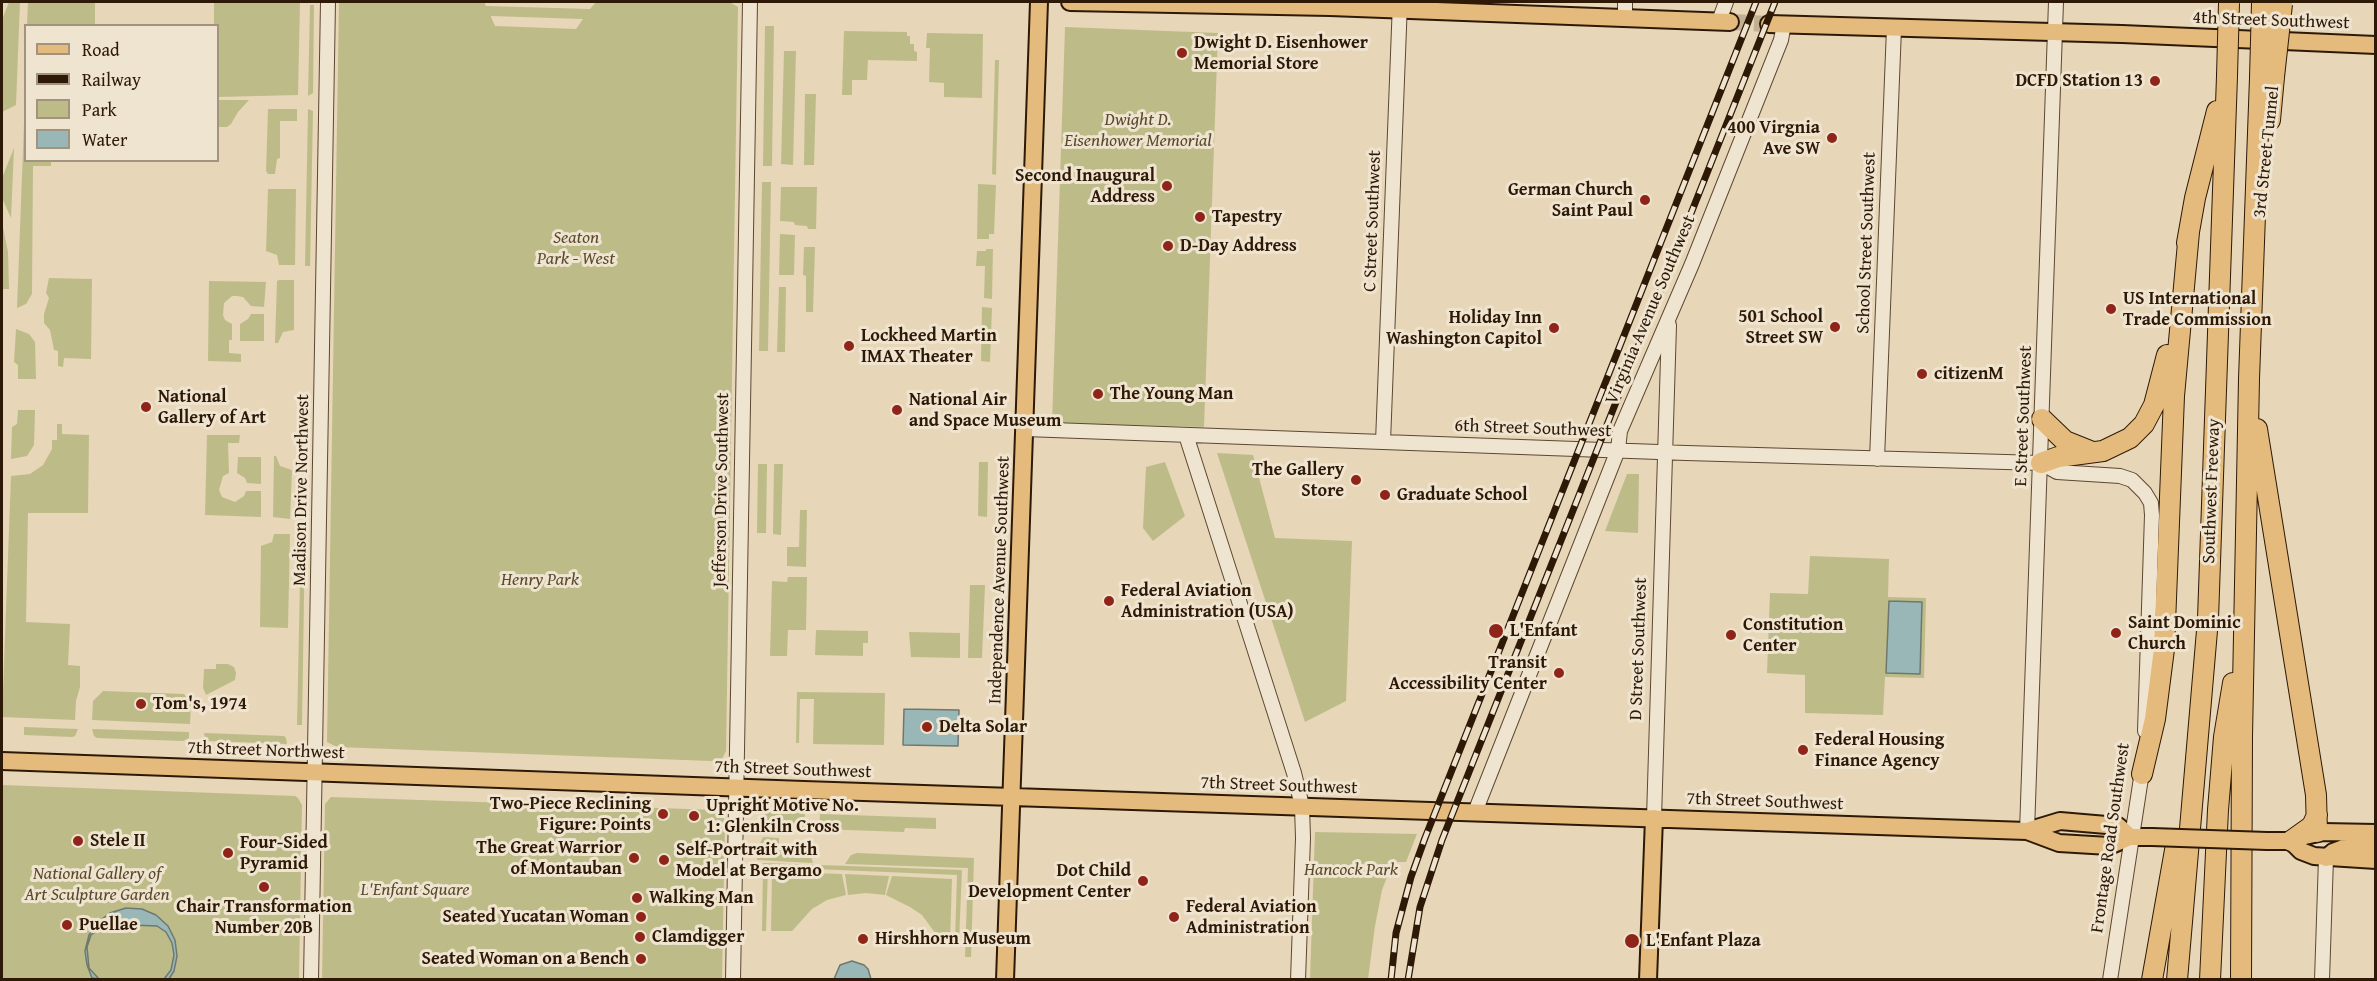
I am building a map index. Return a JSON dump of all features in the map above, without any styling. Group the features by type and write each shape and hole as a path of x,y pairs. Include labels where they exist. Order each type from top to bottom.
{"highway":[{"name":"Southwest Freeway","path":"2177,980 2208,619 2229,2"},
{"path":"2262,2 2267,78"},
{"name":"3rd Street Tunnel","path":"2252,302 2267,78 2282,3"},
{"path":"2041,463 2058,457 2096,453 2112,448 2130,438 2144,424 2154,405 2162,380 2202,171 2227,76"},
{"path":"2142,774 2155,719 2164,649 2174,396 2189,232"},
{"name":"Southwest Freeway","path":"2241,980 2245,612 2252,302"},
{"path":"2249,379 2316,795 2317,824 2314,823 2309,830 2292,841"},
{"path":"2042,419 2071,446 2096,453"},
{"path":"2210,980 2216,840 2224,737 2245,612"},
{"path":"2152,980 2198,721"}],"main road":[{"name":"Independence Avenue Southwest","path":"1005,980 1040,2"},
{"path":"1070,2 1625,9 1724,21"},
{"name":"4th Street Southwest","path":"1777,24 2376,45"},
{"name":"7th Street Northwest","path":"2,761 529,780"},
{"name":"7th Street Southwest","path":"529,780 2027,831 2059,843 2109,846 2130,837 2292,841"},
{"name":"D Street Southwest","path":"1648,980 1654,818"},
{"path":"2317,824 2376,833"},
{"path":"2292,841 2304,853 2326,858 2376,860"},
{"path":"2326,858 2333,852 2349,846 2376,845"}],"street":[{"name":"Madison Drive Northwest","path":"311,980 328,2"},
{"name":"Jefferson Drive Southwest","path":"733,980 750,2"},
{"path":"1724,21 1726,2"},
{"name":"E Street Southwest","path":"2027,831 2056,2"},
{"name":"C Street Southwest","path":"1383,442 1400,6"},
{"name":"Virginia Avenue Southwest","path":"1475,812 1618,450 1620,431 1651,355 1669,320 1781,40 1777,24"},
{"name":"School Street Southwest","path":"1877,459 1894,28"},
{"name":"D Street Southwest","path":"1654,818 1669,320"},
{"name":"6th Street Southwest","path":"1025,429 2041,463"},
{"path":"1186,435 1294,773 1302,806 1298,980"},
{"name":"Frontage Road Southwest","path":"2041,463 2058,472 2120,476 2137,484 2151,503 2142,774 2130,837 2110,980"},
{"path":"2322,980 2326,858"}],"green space":[{"path":"9,2 20,2 16,105 2,112 2,20"},
{"path":"28,2 95,2 95,24 27,24"},
{"path":"214,2 300,2 298,95 219,97 219,24 214,24"},
{"path":"339,2 484,2 486,6 590,9 596,2 731,3 738,7 726,751 722,759 711,761 337,747 327,742","holes":["491,16 583,19 576,29 495,26"]},
{"path":"310,5 314,5 313,93 308,96"},
{"path":"765,26 774,26 772,166 763,166"},
{"name":"Dwight D. Eisenhower Memorial","path":"1065,27 1218,33 1204,427 1052,423"},
{"path":"844,31 907,32 907,36 910,36 910,44 914,44 914,51 917,52 917,61 868,60 867,80 852,80 852,95 842,95"},
{"path":"927,33 983,34 982,98 944,97 944,83 929,82 930,48 926,48"},
{"path":"784,51 796,51 793,165 781,164"},
{"path":"995,60 999,60 996,175 992,174"},
{"path":"805,94 816,94 814,165 804,165"},
{"path":"219,100 249,100 231,124 227,127 219,127"},
{"path":"268,109 297,109 297,121 280,121 280,158 277,159 275,174 268,174 266,171"},
{"path":"308,109 313,111 310,266 305,266"},
{"path":"24,123 24,162 51,162 51,166 33,166 32,294 26,304 17,308"},
{"path":"14,148 11,218 2,198 2,178"},
{"path":"762,182 771,182 768,351 759,351"},
{"path":"978,184 996,185 994,234 989,234 989,239 977,239"},
{"path":"781,187 817,187 816,229 795,225 794,222 780,221"},
{"path":"268,189 296,189 295,265 279,265 277,255 266,251"},
{"path":"2,222 8,252 9,289 2,289"},
{"path":"780,234 795,235 794,275 779,275"},
{"path":"804,247 815,247 813,312 806,312 806,276 803,275"},
{"path":"986,249 993,249 992,299 984,298 985,266 976,266 977,251 986,251"},
{"path":"49,278 92,279 91,359 64,358 63,367 58,366 58,351 54,350 50,330 44,323 49,298 46,293"},
{"path":"294,280 294,330 283,332 278,343 275,343 277,281"},
{"path":"209,281 266,282 264,307 251,306 243,297 237,296 232,296 224,303 223,315 225,320 232,324 229,353 241,354 241,362 208,361"},
{"path":"779,287 786,287 785,352 777,352"},
{"path":"982,307 992,308 990,362 981,361"},
{"path":"251,314 264,314 264,341 240,341 240,324"},
{"path":"16,329 29,334 35,342 36,379 18,379 18,365 14,362"},
{"path":"18,410 35,410 34,445 27,456 11,459 12,427 17,424"},
{"path":"57,424 62,424 62,434 89,435 88,513 28,513 26,622 70,624 68,665 80,666 80,687 76,701 75,720 2,717 11,476 30,474 43,465 52,449 52,440 57,440"},
{"path":"207,435 240,435 239,443 228,443 229,473 223,476 219,490 222,497 235,502 244,496 246,491 261,491 261,517 205,515"},
{"path":"1217,453 1253,455 1275,538 1352,541 1346,701 1305,722"},
{"path":"274,456 280,466 292,470 290,519 273,517"},
{"path":"238,457 261,457 261,484 247,483 245,478 237,473"},
{"path":"979,462 988,462 987,517 978,516"},
{"path":"1165,462 1185,516 1153,541 1143,528 1146,467"},
{"path":"758,464 767,464 766,533 757,533"},
{"path":"774,464 783,464 781,535 773,534"},
{"path":"1627,474 1639,474 1638,533 1605,531"},
{"path":"800,510 807,510 806,567 787,566 787,547 799,547"},
{"path":"301,533 305,533 302,725 297,725"},
{"path":"274,534 290,534 288,628 260,627 261,546 272,542"},
{"path":"1810,556 1889,559 1888,597 1926,598 1924,678 1885,677 1883,715 1805,713 1805,675 1767,673 1770,593 1808,594"},
{"path":"788,577 807,577 806,630 788,630 787,656 770,656 772,581 787,582"},
{"path":"970,585 985,585 982,658 968,658"},
{"path":"816,630 868,631 868,643 863,643 863,656 815,655"},
{"path":"909,632 960,633 960,658 911,657"},
{"path":"216,664 228,664 234,667 235,680 206,695 203,688 204,669 216,669"},
{"path":"103,691 184,694 191,703 190,724 92,720 93,701"},
{"path":"797,692 885,693 884,745 813,744 814,699 800,699 799,743 796,743"},
{"path":"24,727 78,729 72,737 24,735"},
{"path":"92,729 189,732 189,738 183,741 97,738"},
{"path":"204,733 284,736 287,744 209,741 205,738"},
{"name":"National Gallery of Art Sculpture Garden","path":"2,785 295,796 302,805 299,979 2,980"},
{"name":"L'Enfant Square","path":"331,797 717,810 722,812 725,822 722,979 322,979 325,804"},
{"path":"764,812 805,813 804,828 764,827"},
{"path":"820,814 936,818 936,829 905,828 904,832 819,829"},
{"name":"Hancock Park","path":"1315,832 1417,834 1406,862 1393,862 1382,890 1368,979 1310,979"},
{"path":"763,837 779,838 779,850 806,852 811,856 813,863 757,860 757,850"},
{"path":"857,853 974,858 971,957 965,957 968,868 845,864 851,855"},
{"path":"763,863 962,870 959,941 955,941 957,875 768,867 766,931 762,931"},
{"path":"772,872 842,874 846,895 827,900 812,909 792,931 771,931"},
{"path":"845,874 889,876 885,895 866,893 848,895"},
{"path":"892,876 952,879 950,941 941,941 922,915 886,895"}],"water":[{"path":"1889,601 1922,602 1920,674 1886,673"},
{"path":"904,709 959,710 958,746 903,745"},
{"path":"126,908 142,909 156,915 168,926 175,940 177,956 174,971 169,979 164,979 171,970 174,955 172,943 166,932 157,926 106,924 91,935 87,947 89,968 99,979 92,978 87,965 85,951 89,935 98,922 110,913"},
{"path":"852,961 864,965 871,979 834,979 840,965"}],"tunnel":[{"path":"1730,22 1769,24"}],"railway":[{"path":"1391,980 1396,933 1411,877 1425,838 1756,2"},
{"path":"1408,980 1420,907 1442,840 1775,2"}],"place":[{"name":"Dwight D. Eisenhower Memorial Store","path":"1182,53"},
{"name":"DCFD Station 13","path":"2155,81"},
{"name":"400 Virgnia Ave SW","path":"1832,138"},
{"name":"Second Inaugural Address","path":"1167,186"},
{"name":"German Church Saint Paul","path":"1645,200"},
{"name":"Tapestry","path":"1200,217"},
{"name":"D-Day Address","path":"1168,246"},
{"name":"US International Trade Commission","path":"2111,309"},
{"name":"501 School Street SW","path":"1835,327"},
{"name":"Holiday Inn Washington Capitol","path":"1554,328"},
{"name":"Lockheed Martin IMAX Theater","path":"849,346"},
{"name":"citizenM","path":"1922,374"},
{"name":"The Young Man","path":"1098,394"},
{"name":"National Gallery of Art","path":"146,407"},
{"name":"National Air and Space Museum","path":"897,410"},
{"name":"The Gallery Store","path":"1356,480"},
{"name":"Graduate School","path":"1385,495"},
{"name":"Federal Aviation Administration (USA)","path":"1109,601"},
{"name":"L'Enfant","path":"1496,631"},
{"name":"Saint Dominic Church","path":"2116,633"},
{"name":"Constitution Center","path":"1731,635"},
{"name":"Transit Accessibility Center","path":"1559,673"},
{"name":"Tom's, 1974","path":"141,704"},
{"name":"Delta Solar","path":"927,727"},
{"name":"Federal Housing Finance Agency","path":"1803,750"},
{"name":"Two-Piece Reclining Figure: Points","path":"663,814"},
{"name":"Upright Motive No. 1: Glenkiln Cross","path":"694,816"},
{"name":"Stele II","path":"78,841"},
{"name":"Four-Sided Pyramid","path":"228,853"},
{"name":"The Great Warrior of Montauban","path":"634,858"},
{"name":"Self-Portrait with Model at Bergamo","path":"664,860"},
{"name":"Dot Child Development Center","path":"1143,881"},
{"name":"Chair Transformation Number 20B","path":"264,887"},
{"name":"Walking Man","path":"637,898"},
{"name":"Seated Yucatan Woman","path":"641,917"},
{"name":"Federal Aviation Administration","path":"1174,917"},
{"name":"Puellae","path":"67,925"},
{"name":"Clamdigger","path":"640,937"},
{"name":"Hirshhorn Museum","path":"863,939"},
{"name":"L'Enfant Plaza","path":"1632,941"},
{"name":"Seated Woman on a Bench","path":"641,959"}],"park label":[{"name":"Seaton Park - West","path":"576,248"},
{"name":"Henry Park","path":"540,580"}]}
